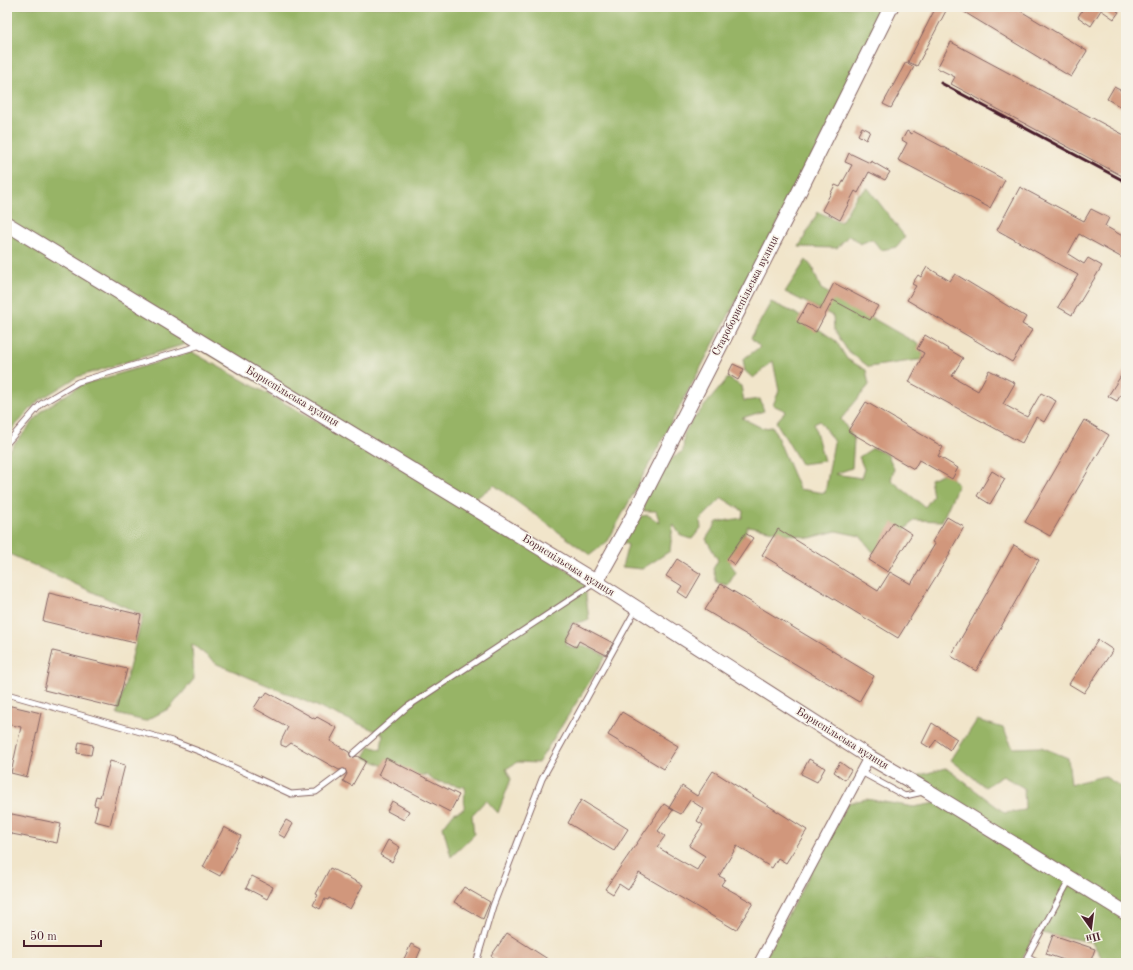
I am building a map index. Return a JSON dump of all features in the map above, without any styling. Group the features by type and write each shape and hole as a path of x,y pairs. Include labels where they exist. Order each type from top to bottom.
{"main road":[{"name":"Старобориспільська вулиця","path":"596,582 633,516 797,196 891,7"},
{"name":"Бориспільська вулиця","path":"7,224 596,582 868,757 928,791 1126,913"}],"street":[{"path":"759,963 868,757"}],"lane":[{"path":"7,443 41,404 78,382 206,344"},
{"path":"353,754 407,706 596,582"},
{"path":"476,963 493,906 542,779 637,608"},
{"path":"7,694 172,741 201,752 291,794 316,792 343,772"},
{"path":"861,772 905,796 928,791"},
{"path":"1038,963 1027,957 1070,878"}],"green space":[{"path":"7,7 890,7 787,206 608,541 590,555 494,485 471,502 189,343 77,377 38,401 7,435"},
{"path":"868,188 905,237 897,247 881,250 872,239 860,244 849,235 837,248 799,247 818,212 841,222 857,195"},
{"path":"806,260 812,267 821,289 918,344 925,359 869,367 847,350 834,329 833,316 785,292"},
{"path":"771,302 795,313 836,341 847,359 866,370 869,385 841,419 854,439 852,468 835,474 861,478 864,469 859,457 873,448 888,455 894,469 891,480 925,507 933,496 930,479 947,472 958,485 942,521 914,520 895,539 873,552 860,536 836,531 810,538 748,526 730,563 736,572 728,585 717,583 713,569 718,560 706,539 717,522 742,518 743,511 722,498 700,520 701,528 692,539 681,536 673,524 670,551 642,569 622,567 628,545 620,541 635,517 648,515 660,523 656,511 644,511 644,500 665,463 683,451 684,434 691,422 728,378 741,386 744,401 760,399 764,411 742,418 762,428 773,427 799,489 825,493 834,442 820,421 814,424 824,461 801,464 776,422 786,411 773,405 779,391 773,361 753,378 745,371 743,359 760,347 751,338"},
{"path":"192,352 405,470 584,580 589,620 571,624 565,644 575,649 583,645 606,656 538,763 517,762 506,769 511,779 498,813 486,800 472,815 474,835 451,857 443,827 454,813 464,809 465,787 434,781 427,775 405,775 364,757 370,746 381,750 383,734 217,664 192,644 194,679 170,708 145,721 117,714 143,615 7,553 7,453 43,410 81,385"},
{"path":"977,720 1003,728 1013,748 1041,747 1068,758 1071,784 1104,776 1126,790 1126,963 1105,963 1092,942 1035,932 1022,960 1043,963 762,963 848,803 866,799 914,807 941,802 917,776 946,768 1005,813 1025,810 1024,788 1003,776 985,787 951,760"}],"building":[{"path":"936,7 948,7 917,66 908,62"},
{"path":"956,7 1014,7 1087,51 1071,77"},
{"path":"1084,7 1119,7 1117,11 1119,12 1114,19 1101,10 1091,26 1078,17"},
{"path":"951,42 1126,136 1126,178 951,84 955,77 937,68"},
{"path":"906,62 914,67 891,108 883,104"},
{"path":"1114,87 1126,93 1126,110 1107,99"},
{"path":"862,127 870,131 866,140 858,135"},
{"path":"907,131 912,134 913,131 1005,180 990,208 898,160 907,143 902,140"},
{"path":"849,153 870,163 871,161 890,172 885,180 869,172 858,193 855,191 840,220 822,210 835,185 840,187 852,165 845,162"},
{"path":"1020,187 1084,221 1091,209 1109,218 1105,226 1126,238 1126,260 1079,234 1068,254 1084,264 1088,258 1102,266 1072,315 1058,307 1078,275 997,230"},
{"path":"927,267 950,281 955,274 1026,317 1022,324 1032,330 1012,362 907,300 916,286 912,284 918,275 921,277"},
{"path":"834,283 878,306 870,320 833,300 816,332 797,322 808,303 820,310"},
{"path":"925,335 963,358 952,376 978,391 989,370 1015,383 1003,404 1027,417 1041,393 1056,401 1044,422 1036,417 1022,443 909,382 924,353 917,349"},
{"path":"733,364 744,369 738,380 728,374"},
{"path":"1126,368 1126,386 1117,401 1108,396"},
{"path":"866,402 943,447 938,456 958,468 952,479 919,460 914,469 848,431"},
{"path":"1084,420 1109,435 1050,536 1025,522"},
{"path":"992,471 1005,479 990,504 977,496"},
{"path":"947,517 964,527 949,553 950,554 898,638 762,555 778,529 878,591 890,572 911,584 935,544 932,542"},
{"path":"893,522 912,534 888,572 869,560"},
{"path":"745,533 753,538 735,565 727,559"},
{"path":"1014,545 1039,560 976,671 951,656"},
{"path":"677,559 701,574 687,598 678,592 682,586 666,576"},
{"path":"721,584 874,676 859,702 705,610"},
{"path":"49,593 141,615 135,643 43,621"},
{"path":"575,623 613,643 606,655 579,641 576,647 565,641"},
{"path":"1098,640 1113,650 1084,693 1069,684"},
{"path":"53,651 127,669 117,708 44,690"},
{"path":"267,692 315,719 317,717 337,728 330,741 349,752 351,758 357,756 366,761 352,786 343,781 347,774 345,769 339,770 291,743 286,747 281,745 281,741 288,727 254,708 261,697 263,698"},
{"path":"7,705 41,713 27,777 11,773 21,727 7,724"},
{"path":"622,712 678,746 664,769 608,735"},
{"path":"932,723 957,739 950,750 936,740 930,748 922,743"},
{"path":"79,742 93,745 91,755 77,753"},
{"path":"386,758 459,795 450,812 378,775"},
{"path":"809,759 825,768 817,782 801,774"},
{"path":"110,761 125,765 110,825 94,821 98,806 94,805 96,796 100,797"},
{"path":"840,762 851,770 845,780 834,772"},
{"path":"713,771 807,830 786,863 778,858 772,868 737,846 719,876 725,879 721,885 753,903 736,930 639,873 628,890 619,884 613,894 605,889 664,804 669,808 682,786 697,796","holes":["690,800 704,809 697,821 703,825 689,846 705,856 697,870 657,847 665,836 658,831 673,810 681,814"]},
{"path":"581,800 628,829 614,851 568,823"},
{"path":"392,801 409,811 404,820 387,811"},
{"path":"7,813 61,824 57,843 7,833"},
{"path":"286,820 293,824 285,838 278,834"},
{"path":"224,827 241,836 220,876 203,867"},
{"path":"388,840 400,847 392,862 380,855"},
{"path":"330,868 363,885 350,909 329,898 328,900 325,899 320,909 313,905 318,895 316,894"},
{"path":"252,876 273,887 267,899 246,888"},
{"path":"464,887 490,902 483,919 454,902"},
{"path":"507,933 554,963 502,963 491,956"},
{"path":"1053,935 1095,949 1090,963 1073,963 1046,954"},
{"path":"411,944 421,949 415,963 402,963"}],"railway":[{"path":"941,83 1126,182"}]}
